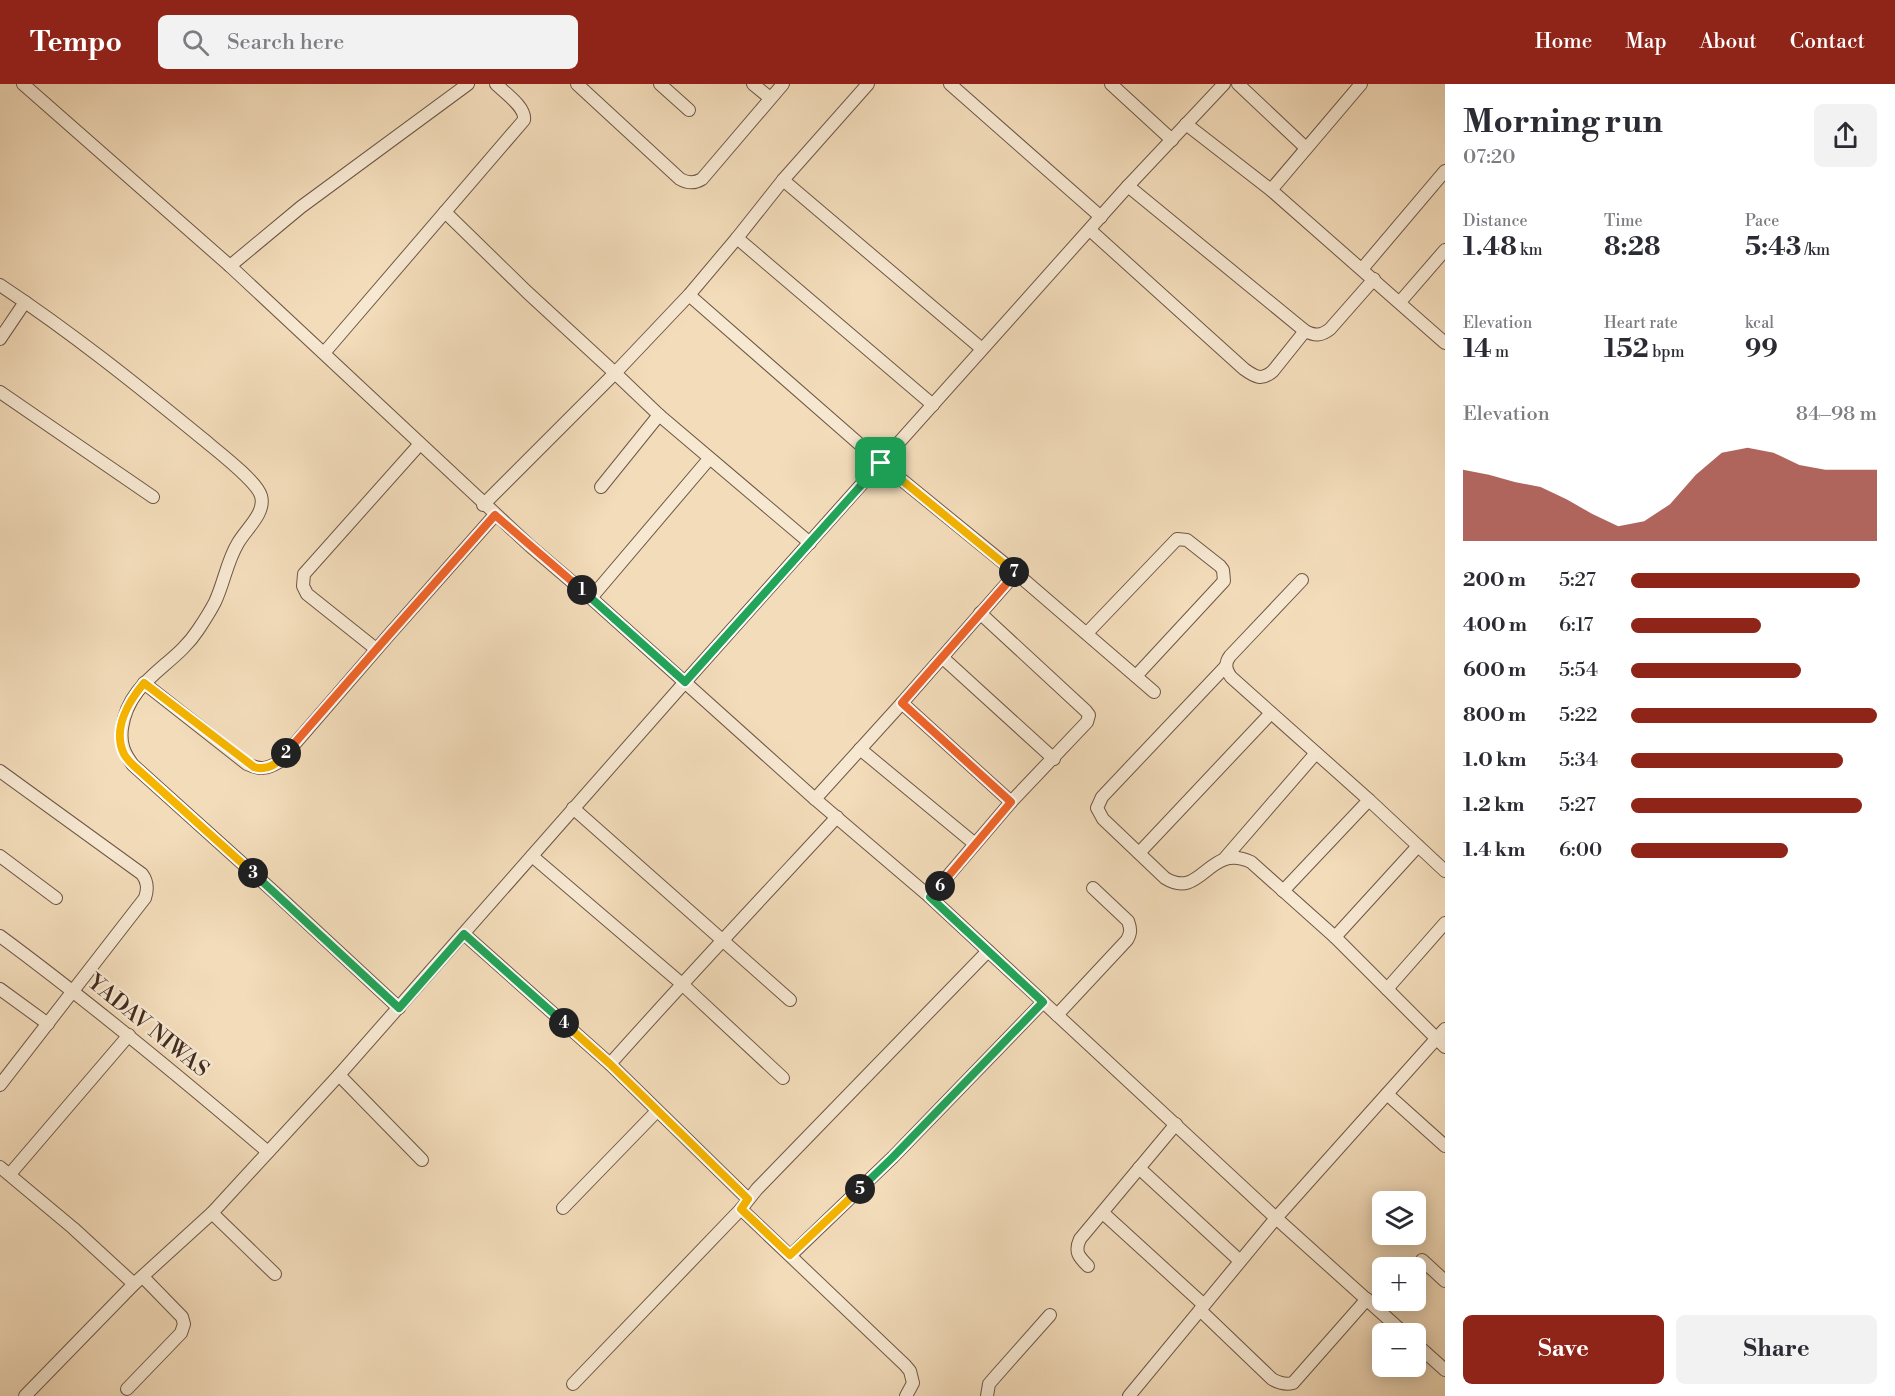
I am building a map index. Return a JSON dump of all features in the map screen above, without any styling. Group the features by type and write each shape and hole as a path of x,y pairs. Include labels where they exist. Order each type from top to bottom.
{"street":[{"path":"23,84 230,266 483,505 591,598 815,799 930,897 1276,1218 1393,1323"},
{"path":"230,266 301,207 468,84"},
{"path":"324,353 524,120 525,114 522,109 496,84"},
{"path":"577,84 680,179 689,183 702,179 783,84"},
{"path":"660,84 688,110"},
{"path":"753,84 770,99"},
{"path":"483,505 689,295 783,180 868,84"},
{"path":"950,84 1101,217"},
{"path":"1111,84 1172,140"},
{"path":"25,1396 139,1280 212,1213 339,1075 573,808 982,349 1128,186 1224,84"},
{"path":"1238,84 1306,148"},
{"path":"1270,190 1355,86"},
{"path":"1186,124 1270,190 1374,279 1445,344"},
{"path":"1362,269 1445,171"},
{"path":"783,180 982,349"},
{"path":"1128,186 1305,331 1318,335 1324,333 1374,279"},
{"path":"445,212 526,292 659,415 810,543"},
{"path":"1090,230 1244,369 1255,376 1260,378 1268,376 1305,331"},
{"path":"737,238 933,405"},
{"path":"1400,302 1445,250"},
{"path":"0,285 148,394 254,483 262,498 261,510 237,544 215,602 197,632 188,644 144,683 127,705 121,737 123,753 133,765 399,1008"},
{"path":"689,295 881,463 1016,573 1154,692"},
{"path":"0,339 26,302"},
{"path":"0,392 153,497"},
{"path":"601,487 659,415"},
{"path":"376,649 307,594 302,581 304,574 420,445"},
{"path":"591,598 709,459"},
{"path":"144,683 247,764 260,769 269,768 279,762 495,515"},
{"path":"1087,633 1177,539 1187,540 1220,566 1224,581 1136,676"},
{"path":"815,799 943,658 1016,573"},
{"path":"1302,580 1227,660 1226,666 1231,677 1445,871"},
{"path":"930,897 1011,802 1086,725 1089,715 980,613"},
{"path":"943,658 1054,759"},
{"path":"1226,666 1102,797 1097,807 1103,819 1165,878 1179,884 1191,882 1225,858 1316,753"},
{"path":"902,703 1011,802"},
{"path":"1139,853 1271,713"},
{"path":"860,749 975,844"},
{"path":"0,771 142,874 147,880 147,891 144,898 0,1085"},
{"path":"1283,891 1369,800"},
{"path":"573,808 790,1000"},
{"path":"610,1064 837,817"},
{"path":"1335,938 1419,846"},
{"path":"0,856 56,898"},
{"path":"532,856 682,984 783,1078"},
{"path":"1129,1396 1276,1218 1387,1094 1442,1038 1387,990 1335,938 1251,862 1242,858 1225,858"},
{"path":"1057,1015 1128,940 1130,934 1131,928 1128,921 1093,888"},
{"path":"1387,990 1445,923"},
{"path":"464,934 610,1064 657,1111 790,1255 905,1365 910,1371 913,1383 906,1396"},
{"name":"YADAV NIWAS","path":"0,936 74,990 268,1152"},
{"path":"573,1384 988,951"},
{"path":"0,989 48,1024"},
{"path":"790,1255 893,1157 1043,1002"},
{"path":"127,1389 181,1333 184,1324 182,1317 5,1171 129,1035"},
{"path":"339,1075 422,1161"},
{"path":"1387,1094 1445,1146"},
{"path":"563,1208 657,1111"},
{"path":"1088,1266 1078,1256 1077,1245 1176,1124"},
{"path":"1139,1168 1240,1261"},
{"path":"212,1213 275,1274"},
{"path":"1103,1213 1202,1307 1272,1379 1279,1383 1293,1383 1367,1299"},
{"path":"1426,1264 1445,1281"},
{"path":"987,1396 989,1384 1050,1315"},
{"path":"1426,1353 1445,1370"}],"route":[{"path":"881,463 1016,573 902,703 1011,802 930,897 1043,1002 893,1157 790,1255 741,1209 748,1199 610,1064 464,934 399,1008 133,765 123,753 121,737 127,705 144,683 247,764 260,769 269,768 279,762 495,515 685,682 881,463"}]}
